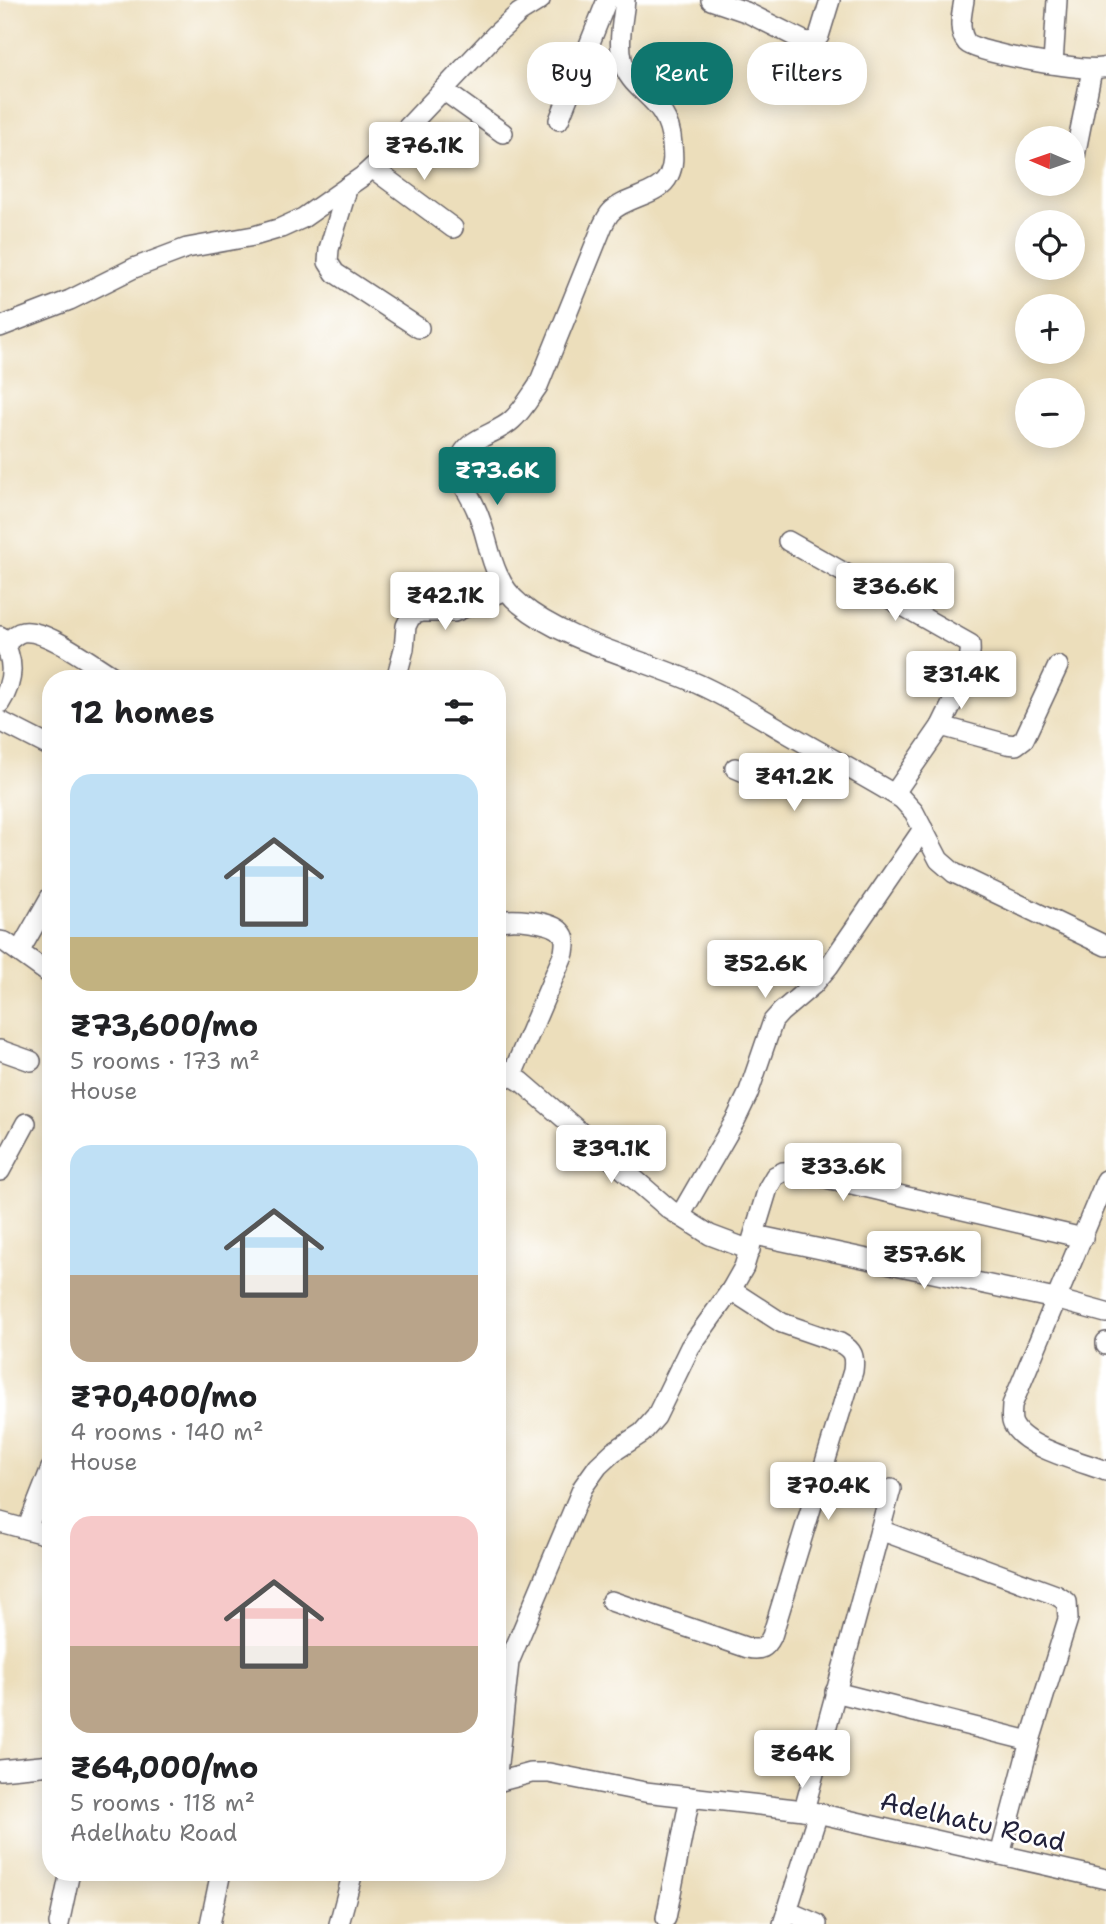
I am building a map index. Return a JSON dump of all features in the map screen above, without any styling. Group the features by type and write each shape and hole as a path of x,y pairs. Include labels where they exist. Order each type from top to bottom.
{"street":[{"path":"0,327 70,300 134,268 187,248 254,236 303,218 372,168 495,35 519,13 540,0"},
{"path":"559,120 607,0"},
{"path":"625,0 622,60 629,76 661,109 667,119 671,132 673,164 668,178 657,188 625,201 611,212 603,225 538,386 526,404 499,430 472,442 463,452 458,464 460,478 477,509 497,573 517,603 539,619 564,632 703,686 894,794 914,812 939,860 954,873 1106,946"},
{"path":"711,0 746,12 806,43 815,41 820,36 830,0"},
{"path":"964,0 961,23 968,45 1053,64 1099,69 1084,126"},
{"path":"1053,64 1057,0"},
{"path":"443,90 503,134"},
{"path":"372,168 453,228"},
{"path":"348,186 328,262 335,273 419,328"},
{"path":"789,541 970,644 969,664 942,726 894,794"},
{"path":"398,670 406,626 411,616 421,612 454,612 506,590"},
{"path":"0,703 8,691 12,671 12,660 3,640 19,632 31,631 46,636 102,670"},
{"path":"942,726 1016,745 1024,740 1058,666"},
{"path":"0,722 42,743"},
{"path":"735,768 793,793 799,791 803,785 820,752"},
{"path":"680,1216 748,1094 773,1021 814,984 829,966 923,829"},
{"path":"19,952 42,912"},
{"path":"506,918 557,928 563,933 566,942 564,953 506,1069"},
{"path":"0,941 42,969"},
{"path":"0,1050 31,1061"},
{"path":"506,1072 680,1216 710,1235 1055,1299 1106,1313"},
{"path":"0,1171 26,1123"},
{"path":"506,1654 583,1487 598,1466 613,1452 642,1433 656,1417 690,1347 731,1290 753,1243 768,1188 775,1176 796,1171 1083,1238"},
{"path":"1106,1180 1012,1405 1012,1424 1021,1435 1034,1443 1106,1471"},
{"path":"611,1601 748,1648 758,1650 767,1646 772,1636 853,1371 855,1356 850,1348 840,1343 770,1317 731,1290"},
{"path":"817,1924 785,1918 811,1812 835,1692 891,1489"},
{"path":"27,1530 42,1491"},
{"path":"0,1522 42,1534"},
{"path":"880,1530 1056,1595 1067,1602 1068,1619 1030,1741 1000,1855"},
{"path":"835,1692 1030,1741"},
{"path":"0,1770 42,1766"},
{"name":"Adelhatu Road","path":"506,1780 531,1773 549,1773 645,1792 811,1812 1106,1879"},
{"path":"666,1918 690,1797"},
{"path":"59,1924 68,1881"},
{"path":"210,1924 219,1881"},
{"path":"340,1924 351,1881"}]}
